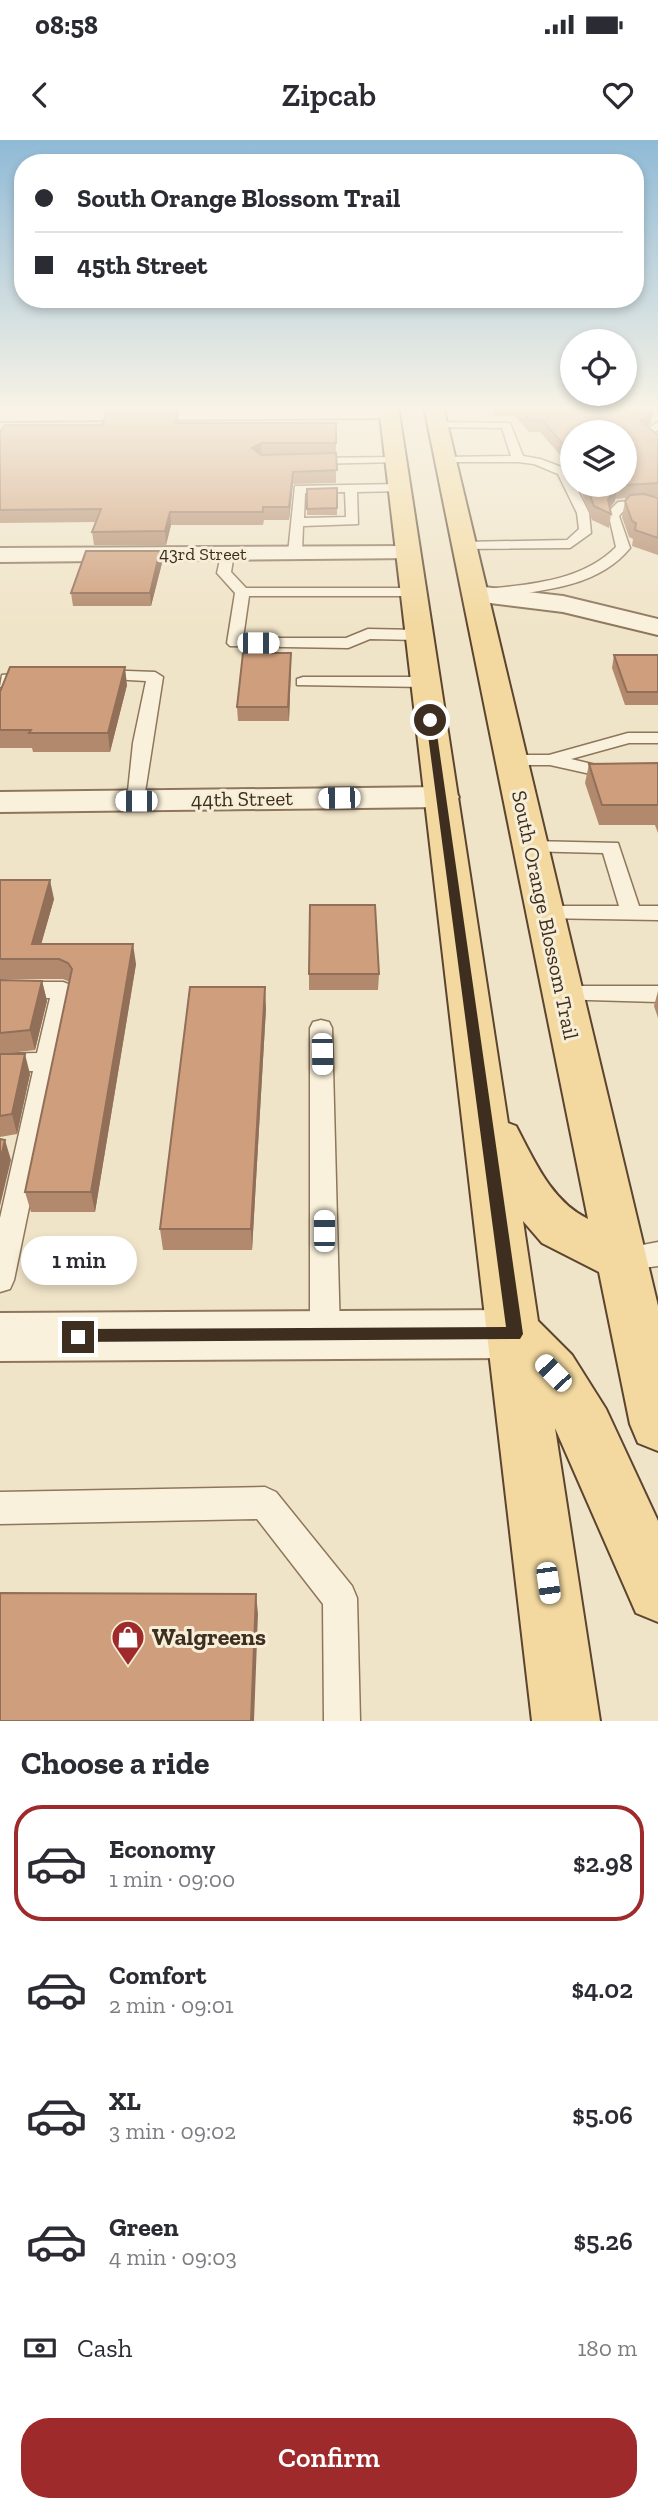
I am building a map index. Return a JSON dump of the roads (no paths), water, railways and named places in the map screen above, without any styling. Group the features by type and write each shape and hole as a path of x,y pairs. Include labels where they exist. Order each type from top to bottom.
{"main road":[{"path":"397,480 566,1721"},
{"name":"South Orange Blossom Trail","path":"449,480 562,994 639,1256 658,1424"},
{"path":"482,1099 517,1180 559,1228 639,1256"},
{"path":"515,1334 553,1373 586,1428 658,1591"}],"street":[{"name":"43rd Street","path":"0,555 406,553"},
{"path":"475,594 563,604 658,627"},
{"name":"44th Street","path":"0,802 442,797"},
{"path":"0,1337 515,1334"}],"lane":[{"path":"464,546 570,544 586,530 583,513 568,480"},
{"path":"295,553 301,515 299,489 351,495 398,488"},
{"path":"337,505 351,495"},
{"path":"301,515 353,521 351,495"},
{"path":"475,594 540,589 613,561 623,548 612,515 622,505 658,502"},
{"path":"227,554 224,573 242,592 412,592"},
{"path":"242,592 235,643 348,643 368,634"},
{"path":"282,643 295,634 309,634"},
{"path":"329,634 418,635"},
{"path":"88,675 155,677 142,743 136,801"},
{"path":"0,682 8,678 48,676"},
{"path":"303,682 425,682"},
{"path":"551,760 628,738 658,738"},
{"path":"511,760 551,760 612,774 658,774"},
{"path":"530,847 611,847 631,914"},
{"path":"545,914 658,914"},
{"path":"0,990 63,990 0,1280"},
{"path":"562,994 658,994"},
{"path":"321,1028 325,1335"},
{"path":"0,1063 47,1062"},
{"path":"0,1147 28,1147"},
{"path":"0,1508 265,1503 340,1598 342,1721"}],"place":[{"name":"Walgreens","path":"128,1667"}]}
